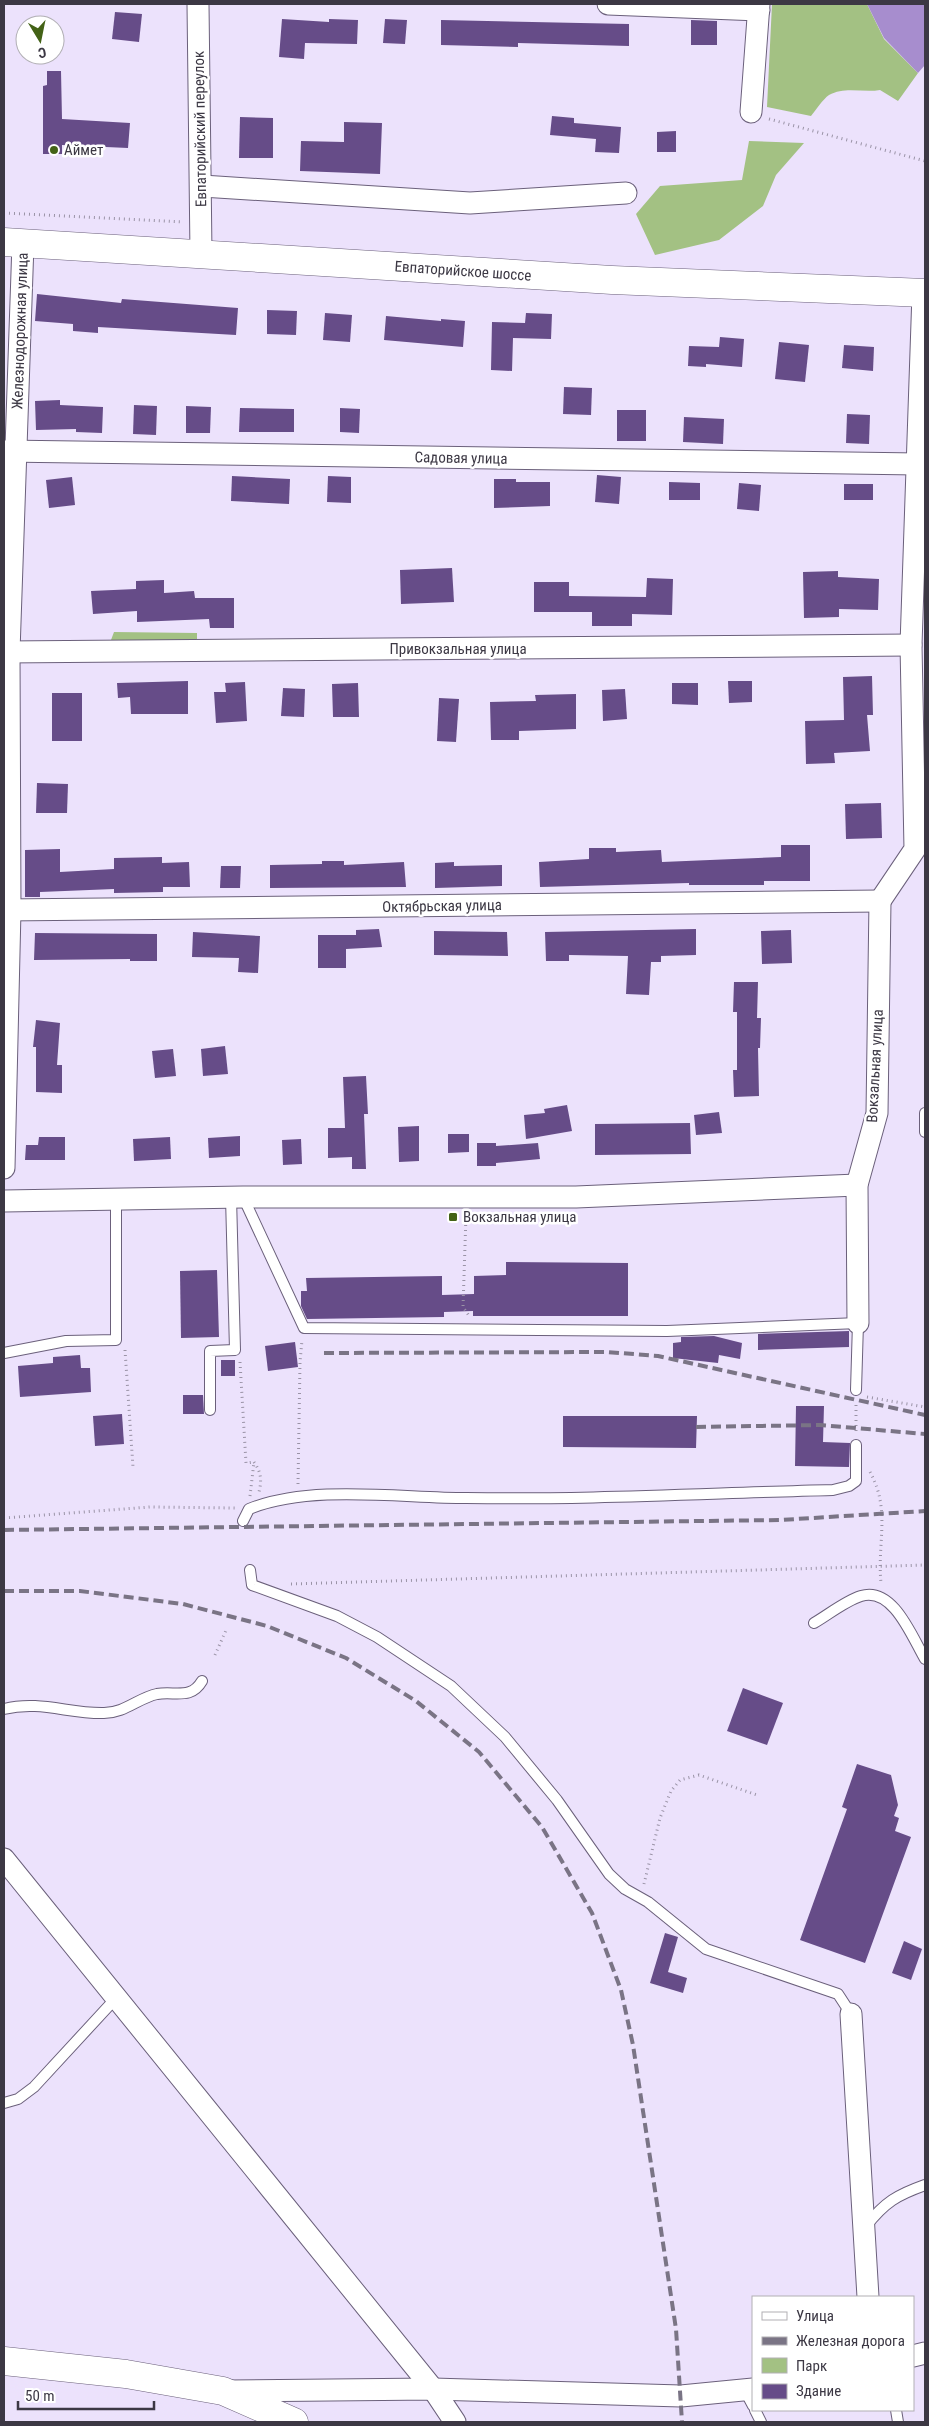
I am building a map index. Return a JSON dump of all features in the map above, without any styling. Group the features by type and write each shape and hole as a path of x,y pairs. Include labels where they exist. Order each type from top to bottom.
{"main road":[{"name":"Евпаторийское шоссе","path":"13,243 612,280 924,293"},
{"path":"4,2361 126,2374 223,2391 294,2422"}],"street":[{"name":"Евпаторийский переулок","path":"198,4 202,254"},
{"path":"608,4 759,7 751,112"},
{"path":"202,186 470,203 626,193"},
{"name":"Железнодорожная улица","path":"4,1168 7,910 6,652 13,243"},
{"path":"880,901 920,849 918,464 924,293"},
{"name":"Садовая улица","path":"10,452 918,464"},
{"name":"Привокзальная улица","path":"6,652 918,647"},
{"name":"Октябрьская улица","path":"7,910 880,901"},
{"name":"Вокзальная улица","path":"858,1323 858,1185 876,1114 880,901"},
{"path":"4,1200 237,1197 576,1197 858,1185"},
{"path":"4,1859 117,1996 433,2389 455,2422"},
{"path":"851,2014 868,2296"},
{"path":"223,2391 433,2389 681,2396 750,2395"}],"lane":[{"path":"925,1113 925,1132"},
{"path":"237,1197 304,1328 667,1331 858,1323 856,1390"},
{"path":"210,1410 210,1351 235,1350 237,1197"},
{"path":"4,1353 66,1341 116,1340 116,1199"},
{"path":"243,1521 249,1508 298,1497 388,1495 466,1498 833,1490 849,1486 856,1481 856,1445"},
{"path":"250,1570 252,1585 337,1616 377,1637 451,1686 505,1737 557,1800 609,1874 625,1889 648,1902 706,1949 838,1994 851,2014"},
{"path":"814,1623 862,1596 882,1597 892,1603 925,1659"},
{"path":"4,1709 42,1705 103,1713 117,1712 130,1708 148,1696 191,1693 202,1681"},
{"path":"4,2103 18,2099 34,2087 117,1996"},
{"path":"864,2228 880,2208 897,2196 925,2185"},
{"path":"755,2411 761,2422"}],"path":[{"path":"751,112 772,120 925,161"},
{"path":"4,213 202,223"},
{"path":"467,1197 463,1307 478,1330"},
{"path":"298,1497 300,1362 304,1328"},
{"path":"116,1340 124,1346 133,1467"},
{"path":"235,1350 240,1358 246,1463 254,1462"},
{"path":"856,1390 866,1397 925,1407"},
{"path":"856,1390 856,1445 876,1481 881,1497 883,1534 880,1565 882,1597"},
{"path":"4,1518 184,1506 249,1508 258,1498 261,1481 259,1470 254,1462"},
{"path":"249,1508 254,1462"},
{"path":"252,1585 592,1573 777,1571 880,1565 925,1565"},
{"path":"214,1655 228,1628"},
{"path":"648,1902 643,1883 660,1818 671,1791 680,1780 699,1775 757,1795"}],"green space":[{"path":"772,4 867,4 884,39 918,73 898,101 880,90 848,90 829,95 811,116 767,107"},
{"path":"749,141 804,143 776,175 763,206 719,240 655,255 636,214 660,186 742,180"},
{"path":"114,632 197,633 197,650 114,649 111,640"}],"shaded area":[{"path":"867,4 925,4 925,65 918,73 884,38"}],"building":[{"path":"115,12 142,14 139,42 112,39"},
{"path":"282,19 329,22 329,19 358,20 357,44 305,43 304,59 279,57"},
{"path":"385,19 407,20 405,44 383,43"},
{"path":"441,20 629,24 629,46 518,43 518,47 441,45"},
{"path":"691,20 717,21 717,45 691,45"},
{"path":"47,71 61,71 62,119 130,123 128,148 62,145 62,154 43,154 43,86 47,85"},
{"path":"552,116 574,118 574,123 621,127 619,153 595,152 596,139 550,135"},
{"path":"240,117 273,118 273,158 239,158"},
{"path":"344,122 382,123 380,174 300,171 301,141 344,142"},
{"path":"676,131 676,152 657,152 657,132"},
{"path":"37,294 121,303 122,299 238,308 236,335 98,327 98,333 73,331 73,324 35,321"},
{"path":"267,310 297,311 296,335 267,334"},
{"path":"325,313 352,315 350,342 323,340"},
{"path":"526,313 552,314 551,339 513,338 512,371 491,370 492,322 525,323"},
{"path":"386,316 441,321 441,319 465,321 463,347 384,340"},
{"path":"720,337 744,339 742,367 706,364 706,367 688,366 689,346 719,347"},
{"path":"779,342 809,345 805,382 775,379"},
{"path":"844,345 874,347 873,371 842,368"},
{"path":"564,387 592,388 591,415 563,414"},
{"path":"60,400 60,405 103,407 102,433 76,432 76,429 36,430 35,401"},
{"path":"134,405 157,406 156,435 133,434"},
{"path":"186,406 211,407 210,433 186,433"},
{"path":"240,408 294,409 294,432 239,432"},
{"path":"340,408 360,409 359,433 340,432"},
{"path":"617,410 646,410 646,441 617,441"},
{"path":"847,414 870,415 869,444 846,443"},
{"path":"684,417 724,419 723,444 683,442"},
{"path":"597,475 621,477 619,504 595,502"},
{"path":"232,476 290,479 289,504 231,501"},
{"path":"328,476 351,477 351,503 327,502"},
{"path":"72,477 75,505 49,508 46,480"},
{"path":"494,479 516,479 516,482 550,482 550,506 494,508"},
{"path":"669,482 700,483 700,500 669,500"},
{"path":"739,483 761,485 759,511 737,509"},
{"path":"844,484 873,484 873,500 844,500"},
{"path":"452,568 454,602 401,604 400,570"},
{"path":"838,571 838,577 879,579 878,610 839,609 839,617 804,618 803,572"},
{"path":"647,578 673,579 672,615 632,614 632,626 592,626 592,612 534,612 534,582 569,582 569,596 646,597"},
{"path":"164,580 164,593 194,591 195,598 234,598 234,628 210,628 209,619 137,622 137,611 93,614 91,591 136,589 136,581"},
{"path":"872,676 873,715 867,715 870,751 834,753 835,763 806,764 805,721 844,720 843,677"},
{"path":"188,681 188,714 131,714 130,697 118,698 117,683"},
{"path":"728,681 752,681 752,702 729,703"},
{"path":"245,682 247,721 216,723 214,692 226,692 225,683"},
{"path":"358,683 359,717 333,717 332,684"},
{"path":"672,683 698,683 698,705 672,704"},
{"path":"283,688 305,689 304,717 281,716"},
{"path":"625,689 627,719 603,721 602,690"},
{"path":"52,693 82,693 82,741 52,741"},
{"path":"576,694 576,729 519,731 519,740 491,740 490,702 536,701 535,695"},
{"path":"439,698 459,699 456,742 437,741"},
{"path":"37,783 68,784 67,813 36,813"},
{"path":"881,803 882,838 846,839 845,804"},
{"path":"781,845 810,845 810,881 764,881 764,885 689,885 689,883 540,887 539,862 589,859 589,848 616,848 616,852 661,850 662,862 781,857"},
{"path":"60,849 60,872 114,869 114,858 162,857 162,863 189,862 190,887 163,887 163,892 114,893 114,889 40,892 40,897 25,897 25,850"},
{"path":"322,861 344,861 344,865 404,862 406,887 270,888 270,865 322,864"},
{"path":"454,862 454,866 502,865 502,886 435,888 435,863"},
{"path":"221,866 241,866 240,888 220,888"},
{"path":"379,929 382,947 346,949 346,968 318,968 318,935 356,935 356,930"},
{"path":"696,929 696,955 661,956 661,962 651,962 649,995 626,994 628,956 569,955 569,961 546,961 545,932"},
{"path":"791,930 792,963 762,964 761,931"},
{"path":"434,931 507,932 508,956 434,955"},
{"path":"193,932 260,936 258,973 238,972 239,958 192,957"},
{"path":"35,933 157,934 157,961 130,961 130,959 34,960"},
{"path":"734,982 758,982 757,1018 761,1018 760,1048 758,1048 759,1096 734,1097 733,1070 737,1070 737,1012 733,1012"},
{"path":"36,1020 60,1023 57,1065 62,1065 62,1093 36,1092 36,1047 33,1047"},
{"path":"225,1046 228,1074 203,1076 201,1049"},
{"path":"173,1049 176,1076 155,1078 152,1051"},
{"path":"366,1076 368,1114 364,1114 366,1169 352,1169 352,1157 328,1158 328,1128 345,1128 343,1077"},
{"path":"567,1105 572,1131 526,1139 524,1115 545,1113 544,1109"},
{"path":"719,1112 722,1133 696,1135 694,1115"},
{"path":"690,1123 691,1154 595,1155 595,1124"},
{"path":"419,1126 419,1161 399,1162 398,1127"},
{"path":"448,1134 469,1134 469,1152 448,1153"},
{"path":"240,1136 240,1156 209,1158 208,1138"},
{"path":"39,1137 65,1137 65,1160 25,1160 26,1145 38,1145"},
{"path":"170,1137 171,1159 134,1161 133,1139"},
{"path":"301,1139 302,1164 283,1165 282,1140"},
{"path":"477,1143 496,1143 496,1146 538,1143 540,1159 496,1163 496,1166 477,1166"},
{"path":"506,1262 628,1263 628,1316 473,1316 473,1311 444,1312 444,1317 307,1319 301,1306 301,1291 307,1291 306,1278 442,1276 442,1295 474,1294 474,1276 506,1275"},
{"path":"217,1270 219,1337 181,1338 180,1271"},
{"path":"849,1331 849,1347 758,1350 758,1334"},
{"path":"714,1336 742,1343 740,1359 719,1355 718,1363 673,1358 673,1343 681,1342 681,1337"},
{"path":"295,1342 298,1367 268,1371 265,1346"},
{"path":"80,1355 81,1368 90,1368 91,1392 20,1397 18,1366 53,1363 53,1357"},
{"path":"221,1360 235,1360 235,1376 221,1376"},
{"path":"183,1395 203,1395 204,1414 183,1414"},
{"path":"796,1406 824,1406 823,1442 850,1443 849,1467 795,1466"},
{"path":"122,1414 124,1444 95,1446 93,1416"},
{"path":"563,1416 697,1416 696,1448 563,1447"},
{"path":"743,1688 783,1703 767,1745 727,1731"},
{"path":"857,1764 891,1775 898,1805 894,1816 899,1818 895,1831 911,1837 865,1963 800,1940 847,1809 842,1807"},
{"path":"665,1933 678,1937 668,1972 687,1978 683,1993 650,1983"},
{"path":"904,1941 922,1949 911,1980 892,1973"}],"railway":[{"path":"324,1353 607,1352 658,1356 925,1415"},
{"path":"696,1427 820,1425 925,1434"},
{"path":"4,1530 780,1520 925,1511"},
{"path":"4,1591 80,1591 183,1604 267,1626 346,1658 416,1701 479,1752 542,1827 592,1913 621,1990 633,2045 676,2329 682,2422"}],"place":[{"name":"Аймет","path":"54,150"},
{"name":"Вокзальная улица","path":"453,1217"}]}
